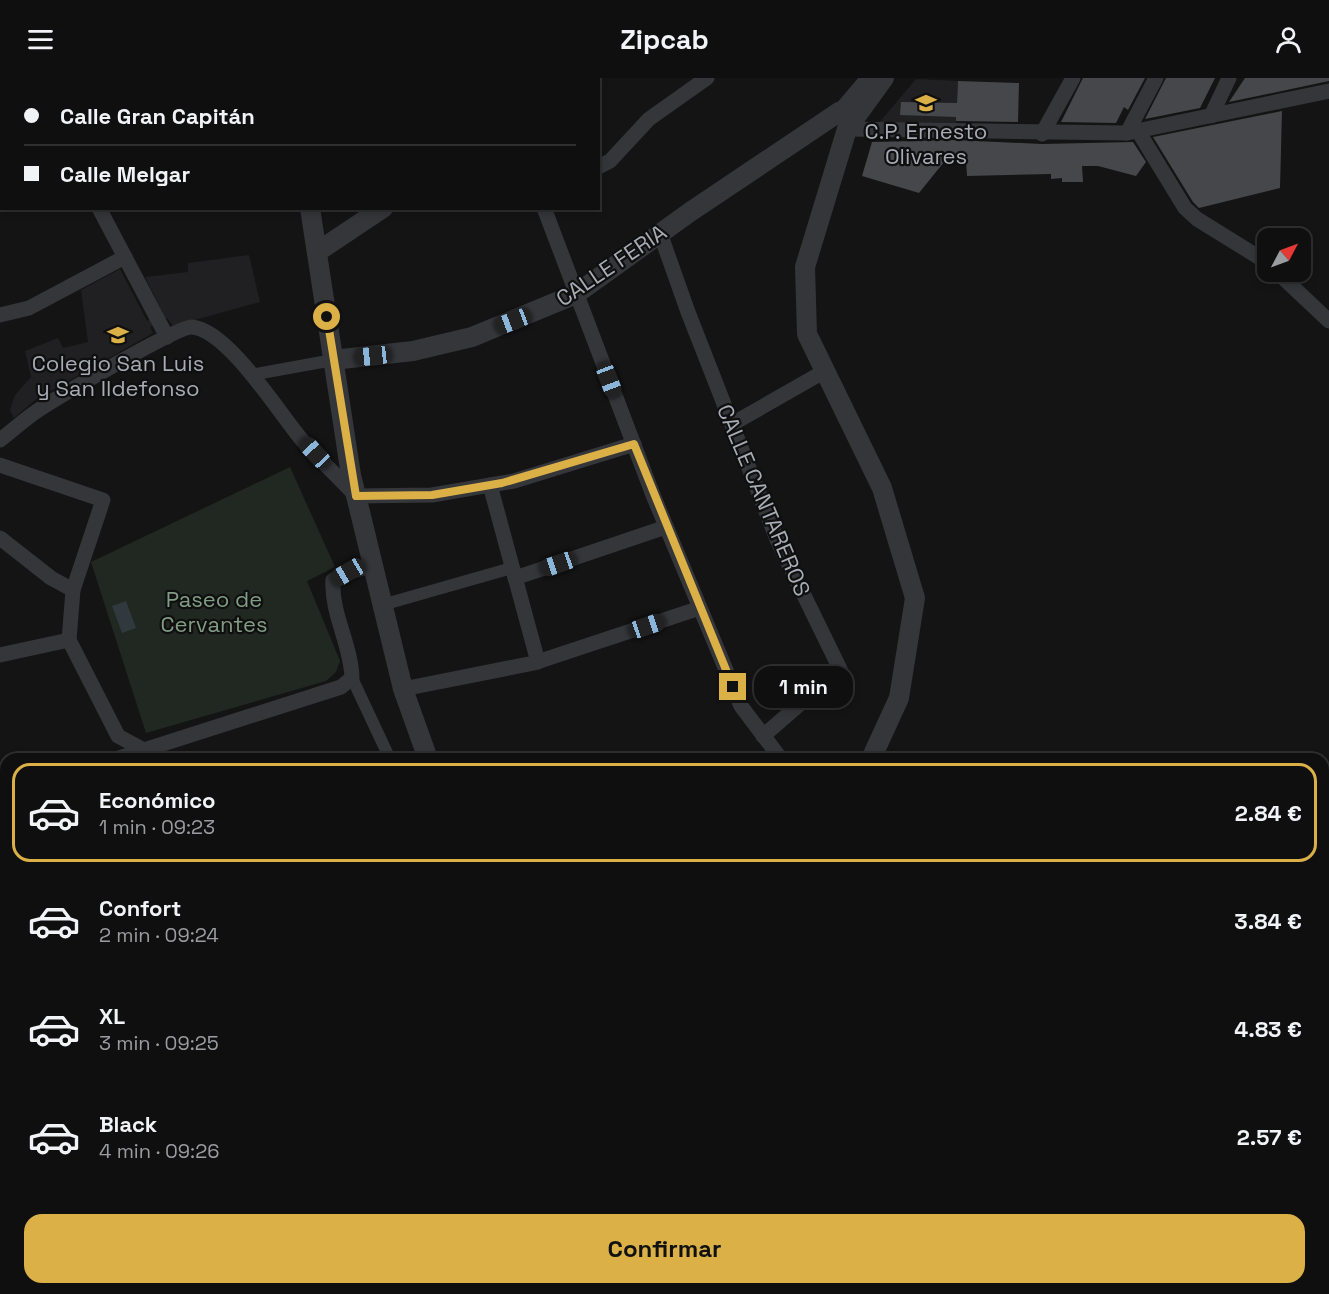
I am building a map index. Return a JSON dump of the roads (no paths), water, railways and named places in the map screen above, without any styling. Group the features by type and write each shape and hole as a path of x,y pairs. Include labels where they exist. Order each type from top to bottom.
{"street":[{"path":"600,166 610,161 649,120 707,78"},
{"path":"868,78 843,121 805,267 807,334 882,488 915,598 899,698 874,753"},
{"path":"843,121 862,106 884,78"},
{"path":"1042,134 1073,78"},
{"path":"1133,132 1156,78"},
{"path":"1211,116 1228,78"},
{"path":"843,121 1042,134 1133,132 1329,91"},
{"name":"CALLE FERIA","path":"333,360 413,351 472,337 576,294 660,233 843,121"},
{"path":"1133,132 1185,208 1197,219 1257,256"},
{"path":"100,210 167,337"},
{"path":"310,210 356,496 404,689 426,753"},
{"path":"317,252 380,210"},
{"path":"545,210 666,527 741,706 777,753"},
{"name":"CALLE CANTAREROS","path":"660,233 778,542 840,669 764,736"},
{"path":"0,315 29,308 124,257"},
{"path":"1288,282 1329,321"},
{"path":"0,440 40,409 167,337 185,328 194,327 225,346 301,439 356,496 432,495 489,485 514,480 634,444"},
{"path":"251,375 333,360"},
{"path":"732,424 825,371"},
{"path":"0,465 103,500 73,590 69,640 118,736 142,749"},
{"path":"489,485 538,662"},
{"path":"382,605 514,573 666,527"},
{"path":"0,538 51,578 73,590"},
{"path":"372,566 348,572 333,580 332,595 352,659 352,678 387,753"},
{"path":"404,689 538,662 700,608"},
{"path":"0,655 69,640"},
{"path":"132,753 341,687 352,678"}],"place":[{"name":"C.P. Ernesto Olivares","path":"926,103"},
{"name":"Colegio San Luis y San Ildefonso","path":"118,335"}],"park label":[{"name":"Paseo de Cervantes","path":"214,612"}]}
